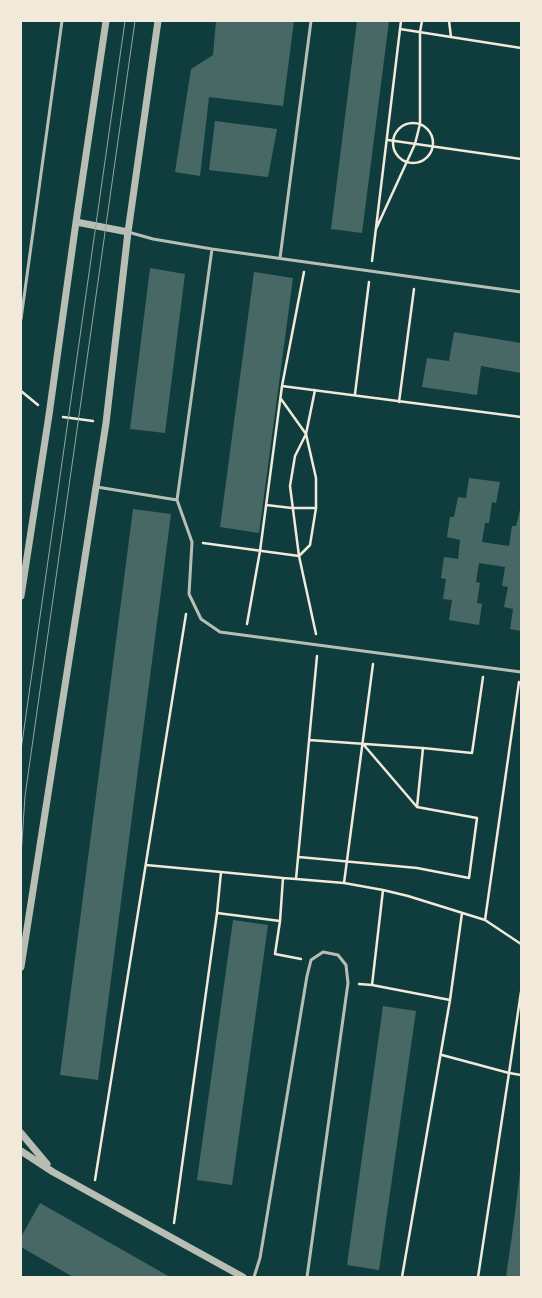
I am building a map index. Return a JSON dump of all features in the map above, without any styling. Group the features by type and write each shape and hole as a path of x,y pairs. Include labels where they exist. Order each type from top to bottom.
{"street":[{"path":"21,596 49,415 106,21"},
{"path":"21,967 106,423 128,232 158,21"},
{"path":"76,222 128,232"},
{"path":"21,1133 53,1172"},
{"path":"21,1151 53,1172 93,1192 243,1277"}],"lane":[{"path":"21,319 62,21"},
{"path":"280,258 311,21"},
{"path":"128,232 212,249 416,276 521,292"},
{"path":"212,249 177,500 192,542 189,594 201,619 220,632 246,634 521,672"},
{"path":"96,486 177,500"},
{"path":"254,1277 261,1250 307,976 311,960 323,952 338,955 346,965 348,983 307,1277"}],"path":[{"path":"355,394 388,140 401,21"},
{"path":"375,232 415,144 420,124 420,32 422,21"},
{"path":"449,21 451,37"},
{"path":"400,29 521,48"},
{"path":"413,123 420,124 431,132 434,146 426,159 417,163 407,162 396,154 393,141 394,135 402,126 413,123"},
{"path":"388,140 521,159"},
{"path":"246,634 260,551 282,386 306,262"},
{"path":"399,402 416,276"},
{"path":"282,386 355,394 399,402 521,417"},
{"path":"296,879 318,644 299,556 290,486 295,456 306,434 315,390"},
{"path":"21,391 49,415 106,423"},
{"path":"281,399 306,434 316,478 316,508 310,545 299,556"},
{"path":"266,505 292,508 316,508"},
{"path":"192,542 299,556"},
{"path":"93,1192 189,594"},
{"path":"344,884 375,652"},
{"path":"309,740 362,743 472,753 485,666"},
{"path":"485,920 521,672"},
{"path":"299,857 417,868 469,878 477,818 417,807 362,743"},
{"path":"417,807 423,748"},
{"path":"146,865 344,884 383,890 485,920 521,944"},
{"path":"172,1237 218,912 222,872"},
{"path":"283,878 280,922 275,954 311,960"},
{"path":"383,890 372,986 450,1000"},
{"path":"218,912 280,922"},
{"path":"402,1277 442,1055 462,913"},
{"path":"478,1277 521,992"},
{"path":"442,1055 508,1073 521,1075"}],"building":[{"path":"216,21 294,21 283,106 209,97 200,176 175,172 191,69 213,55"},
{"path":"357,21 389,21 362,233 331,229"},
{"path":"215,121 277,129 268,177 209,170"},
{"path":"150,268 185,274 165,433 130,429"},
{"path":"254,272 293,278 259,533 220,527"},
{"path":"454,332 521,343 521,373 481,366 477,395 422,387 427,358 449,361"},
{"path":"469,478 500,482 496,503 492,502 489,523 485,523 482,542 509,546 512,526 516,526 521,506 521,631 510,629 513,609 504,607 508,587 502,586 505,567 479,563 476,582 480,583 477,603 482,604 479,625 449,620 452,600 443,599 446,579 441,578 444,557 458,559 460,540 447,537 450,517 454,517 458,497 466,498"},
{"path":"133,509 171,514 98,1080 60,1075"},
{"path":"233,920 268,925 232,1185 197,1180"},
{"path":"383,1006 416,1011 379,1270 347,1265"},
{"path":"520,1172 521,1277 506,1277 514,1221"},
{"path":"40,1203 170,1277 73,1277 21,1247 21,1237"}],"tram line":[{"path":"21,750 125,21"},
{"path":"21,856 25,796 135,21"}]}
